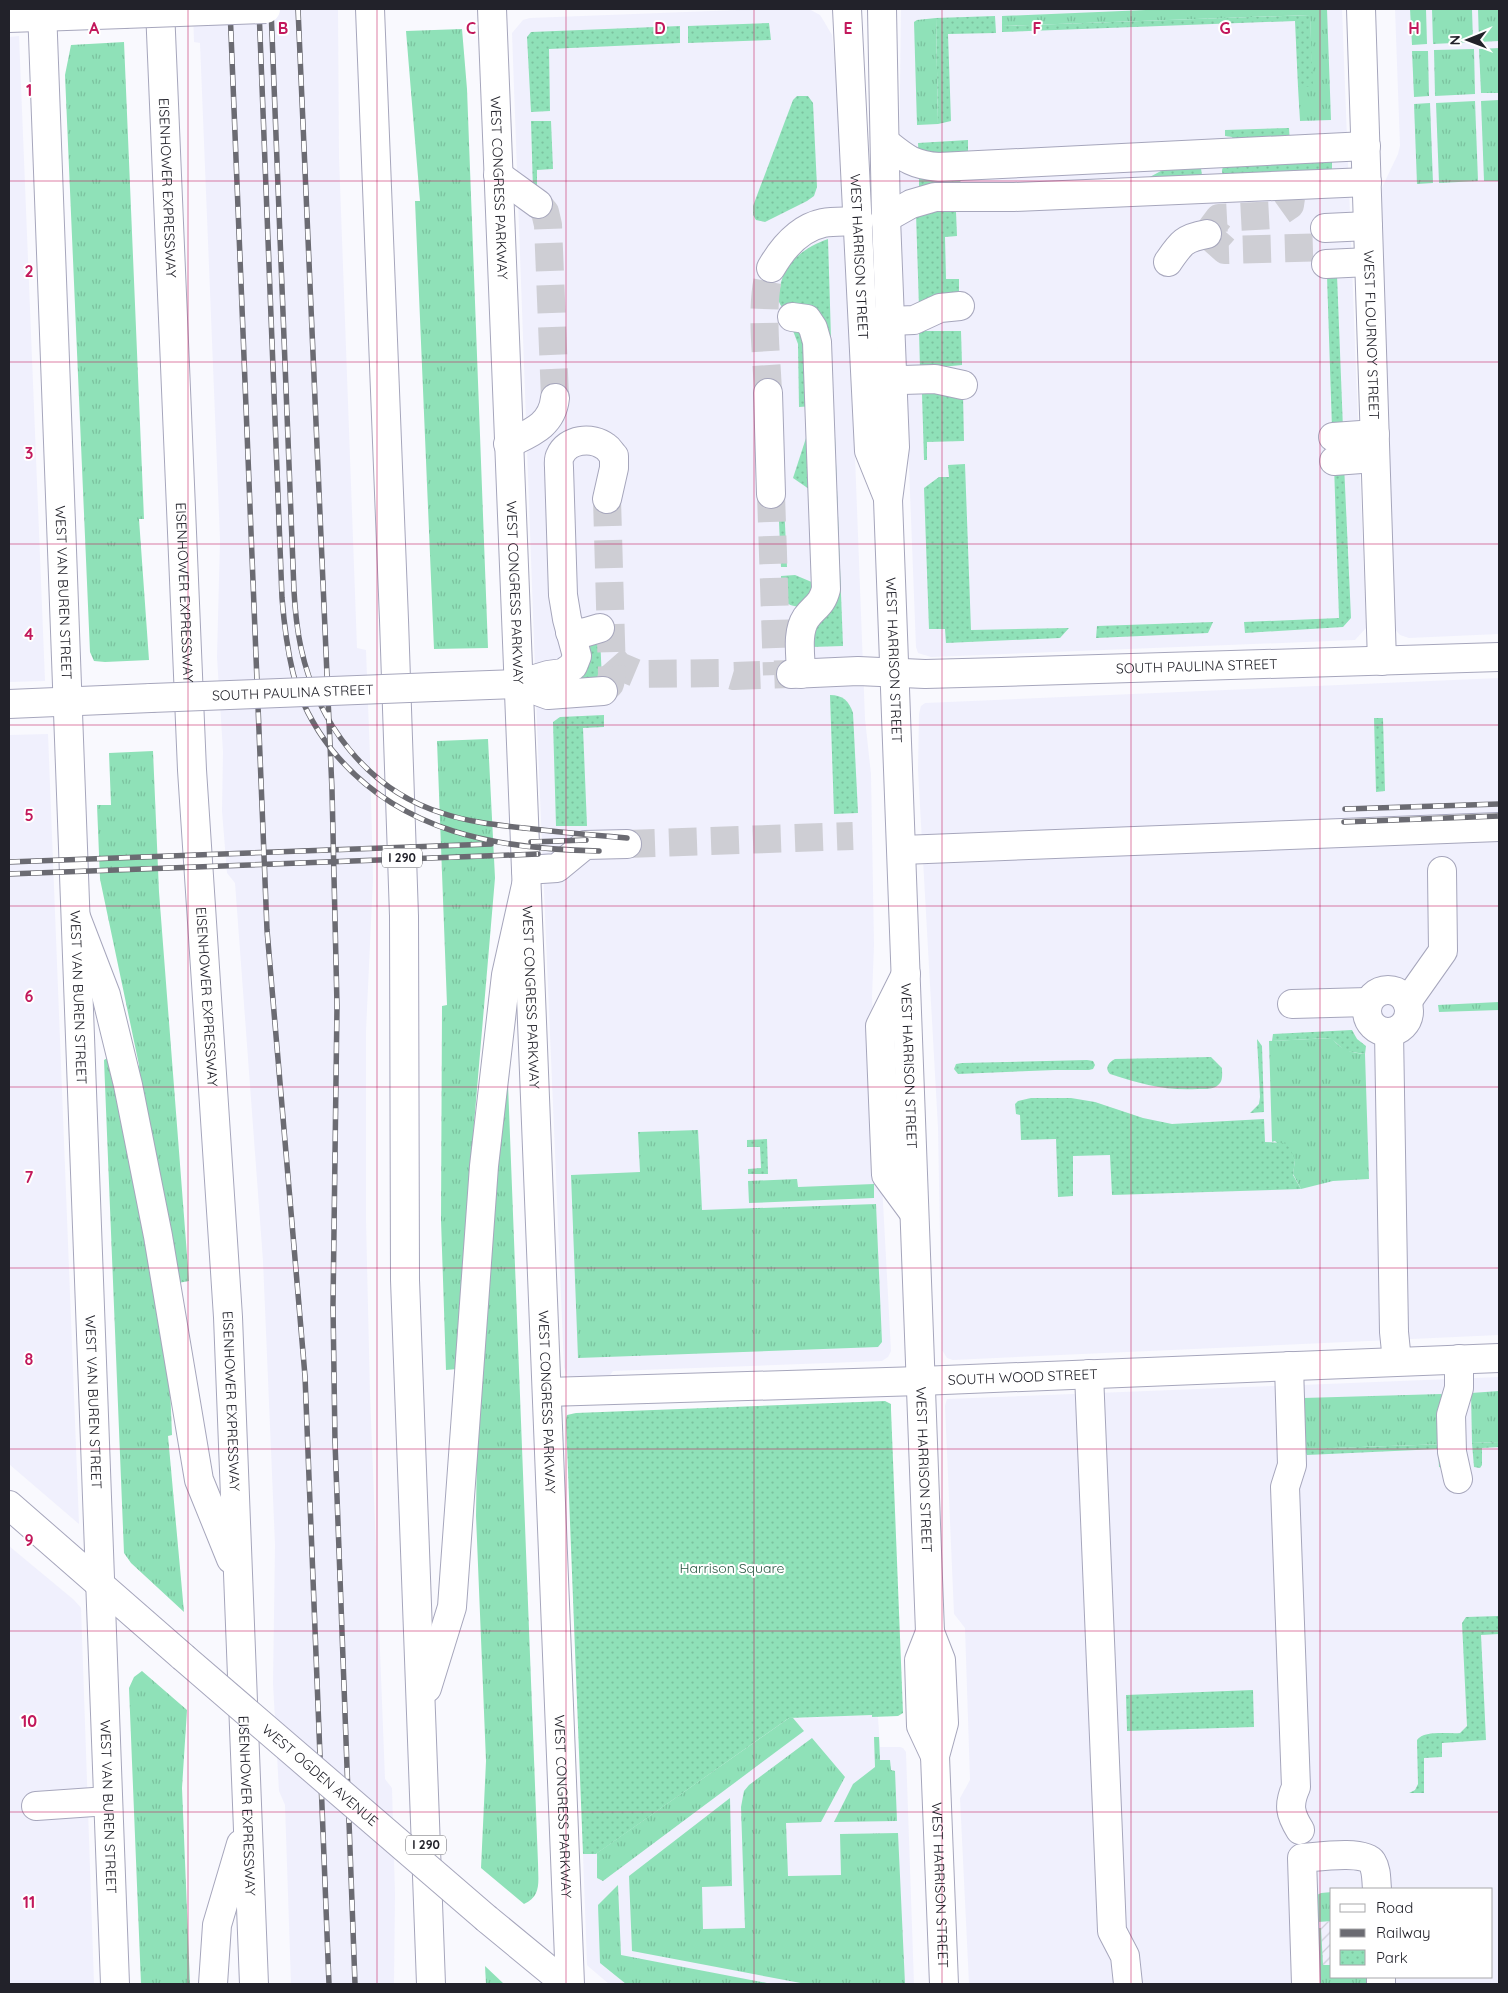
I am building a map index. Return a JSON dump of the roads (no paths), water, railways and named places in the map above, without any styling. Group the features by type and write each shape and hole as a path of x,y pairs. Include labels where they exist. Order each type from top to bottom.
{"main road":[{"name":"EISENHOWER EXPRESSWAY","path":"160,9 192,770 228,1317 254,1984"},
{"path":"9,18 42,12 124,14 266,9"},
{"name":"I 290","path":"370,9 403,906 405,1280 431,1984"},
{"name":"WEST CONGRESS PARKWAY","path":"492,9 570,1984"},
{"name":"WEST HARRISON STREET","path":"847,9 869,451 888,500"},
{"name":"WEST HARRISON STREET","path":"882,9 886,218 902,320 892,380 895,446 888,500 896,672 930,1632 919,1660 921,1726 935,1756 944,1984"},
{"name":"WEST FLOURNOY STREET","path":"1361,9 1382,662"},
{"name":"WEST VAN BUREN STREET","path":"42,12 115,1984"},
{"path":"885,142 910,161 920,166 939,168 1366,146"},
{"path":"498,176 538,204"},
{"path":"886,218 911,204 935,197 986,198 1291,192 1367,182"},
{"path":"771,268 791,240 808,229 823,223 858,221"},
{"path":"1168,262 1180,244 1191,237 1207,234"},
{"path":"1369,244 1326,246 1369,244"},
{"path":"863,322 902,320 940,308 961,315"},
{"name":"SOUTH PAULINA STREET","path":"792,317 807,319 813,328 817,342 826,589 822,603 797,617 802,628 796,674 858,671 991,673 1499,657"},
{"path":"866,381 963,378"},
{"path":"768,393 771,494"},
{"path":"508,444 547,421 554,409 555,398"},
{"path":"518,684 548,675 562,674 573,666 577,656 566,619 564,595 559,457 567,446 578,441 592,442 605,446 614,456 614,468 606,499"},
{"path":"1333,449 1375,446"},
{"path":"570,632 583,632 600,628"},
{"path":"518,684 548,695 603,691"},
{"name":"SOUTH PAULINA STREET","path":"9,704 518,684"},
{"path":"902,850 1499,827"},
{"path":"421,1707 452,1607 484,1166 506,975 526,878 557,868 585,845 627,844"},
{"path":"1407,1002 1443,951 1442,871"},
{"path":"76,917 106,995 128,1085 158,1236 199,1480 238,1576"},
{"path":"1391,989 1404,996 1407,1002 1410,1009 1406,1022 1396,1031 1383,1032 1372,1025 1367,1016 1368,1002 1377,992 1391,989"},
{"path":"1292,1004 1368,1002"},
{"path":"1389,1032 1394,1303 1397,1361"},
{"name":"SOUTH WOOD STREET","path":"547,1392 920,1381 1499,1358"},
{"path":"1458,1479 1452,1452 1451,1415 1459,1388 1459,1359"},
{"path":"1280,1366 1274,1467 1285,1487 1296,1787 1291,1798 1292,1816 1300,1830 1306,1984"},
{"path":"1089,1374 1112,1931 1126,1956 1128,1984"},
{"name":"WEST OGDEN AVENUE","path":"9,1505 487,1919 566,1984"},
{"path":"36,1806 108,1801"},
{"path":"213,1984 217,1925 248,1820"},
{"path":"1302,1858 1360,1855 1371,1860 1376,1870 1377,1888"}],"tunnel":[{"path":"1207,234 1219,218 1276,215 1290,205 1291,198"},
{"path":"538,204 545,212 548,225 555,398"},
{"path":"1207,234 1225,250 1326,247"},
{"path":"768,393 765,347 765,296 771,268"},
{"path":"771,494 777,675"},
{"path":"603,691 610,684 612,675 607,499"},
{"path":"612,658 619,666 638,674 724,673 734,676 791,674"},
{"path":"627,844 853,836"}],"railway":[{"path":"230,9 267,930 305,1376 329,1984"},
{"path":"259,9 282,598 289,654 300,694 308,713 332,750 359,778 388,801 419,818 453,831 488,840 524,846 599,851"},
{"path":"271,9 294,598 301,648 319,702 349,750 391,788 415,802 442,813 483,823 627,838"},
{"path":"298,9 332,790 337,1006 333,1306 335,1442 355,1984"},
{"path":"1345,809 1499,804"},
{"path":"1344,822 1499,816"},
{"path":"531,842 586,840"},
{"path":"9,862 491,844"},
{"path":"9,874 538,854"}],"park label":[{"name":"Harrison Square","path":"732,1568"}]}
